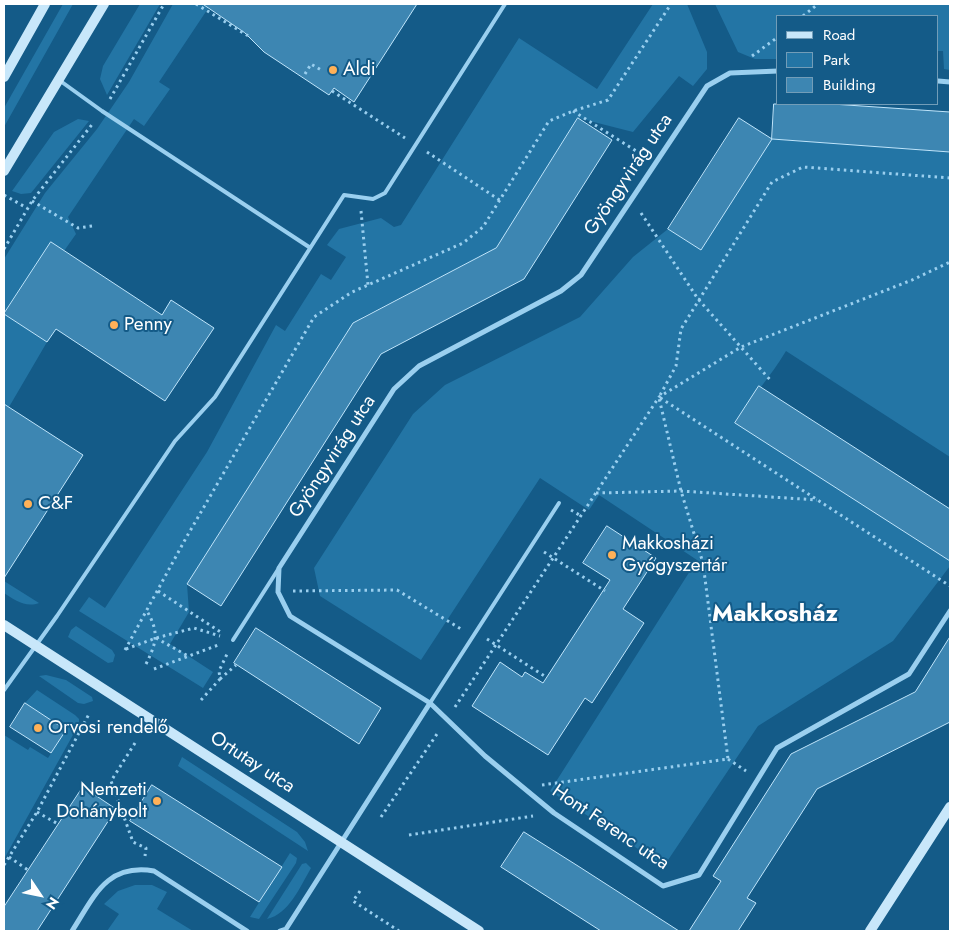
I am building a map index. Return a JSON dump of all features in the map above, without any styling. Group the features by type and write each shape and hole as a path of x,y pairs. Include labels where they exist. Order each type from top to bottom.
{"street":[{"path":"4,77 45,4"},
{"path":"4,171 104,4"},
{"name":"Gyöngyvirág utca","path":"279,568 394,389 419,366 561,291 581,275 707,86 730,73 776,71"},
{"path":"279,568 278,592 290,616 430,703 286,929 280,931"},
{"name":"Hont Ferenc utca","path":"430,703 446,720 522,788 554,813 663,886 699,875 777,748 909,674 950,610"},
{"name":"Ortutay utca","path":"4,625 480,931"},
{"path":"870,931 950,807"},
{"path":"72,931 110,877 125,871 142,869 154,871 247,931"}],"lane":[{"path":"4,690 175,441 215,397 309,247 344,195 373,199 385,193 505,4"},
{"path":"59,80 102,112 309,247"},
{"path":"430,703 559,503"},
{"path":"233,640 279,568"}],"path":[{"path":"4,249 32,201 102,112 164,4"},
{"path":"196,4 250,37"},
{"path":"233,640 194,628 156,638 125,650 314,317 352,292 462,243 483,227 501,202 549,121 608,100 670,4"},
{"path":"804,15 818,4"},
{"path":"305,74 311,64 323,71"},
{"path":"332,91 501,202"},
{"path":"573,111 655,163"},
{"path":"381,817 659,397 676,366 681,329 772,182 803,167 950,178"},
{"path":"4,195 27,208"},
{"path":"360,198 368,285"},
{"path":"631,198 698,299 772,382"},
{"path":"32,201 78,228 92,226"},
{"path":"659,397 741,348 912,280 950,262"},
{"path":"659,397 682,491 703,564 728,759"},
{"path":"659,397 950,586"},
{"path":"596,493 682,491 818,500"},
{"path":"532,544 605,591"},
{"path":"278,592 397,590 472,636"},
{"path":"158,591 233,640"},
{"path":"146,610 155,625 156,638 154,649 146,664"},
{"path":"475,632 546,676"},
{"path":"156,638 188,656"},
{"path":"154,668 233,640"},
{"path":"220,679 219,670 233,640"},
{"path":"201,700 236,665"},
{"path":"4,866 36,812 89,714"},
{"path":"135,743 111,781 133,842 146,848 142,869"},
{"path":"522,788 728,759 758,779"},
{"path":"36,812 58,824"},
{"path":"409,835 554,813"},
{"path":"9,857 28,870"},
{"path":"360,891 354,901 399,931"}],"green space":[{"path":"63,4 73,4 4,127 4,108"},
{"path":"140,4 160,4 107,95 100,79 103,66"},
{"path":"173,4 211,4 159,82 170,89 144,126 134,119 68,217 76,234 64,251 51,243 4,314 4,259 45,193 97,129 129,82"},
{"path":"653,4 687,4 707,52 707,69 693,86 679,76 633,132 578,118 496,248 363,317 347,332 187,584 189,612 170,644 213,672 203,688 79,611 89,597 105,608 207,452 276,325 285,331 321,274 331,280 346,257 327,245 339,229 381,218 394,227 401,225 519,38 597,89"},
{"path":"715,4 950,4 950,70 944,69 943,51 939,51 939,15 776,15 776,59 755,59 738,52"},
{"path":"78,119 89,121 31,193 21,194 12,191 54,132"},
{"path":"772,139 950,152 950,457 786,351 736,422 950,561 950,566 893,641 758,726 664,866 550,791 697,560 599,495 589,510 540,478 421,660 320,596 314,568 413,414 445,385 580,317 633,257 668,229 701,250"},
{"path":"4,314 47,342 9,407 4,404"},
{"path":"4,581 39,603 25,604 4,593"},
{"path":"76,626 112,650 115,655 113,662 108,663 68,637 71,630"},
{"path":"46,675 66,680 92,697 93,701 84,704 78,703 39,676"},
{"path":"37,690 75,715 79,719 79,724 4,859 4,735 28,750 30,747 48,758 66,730 25,703"},
{"path":"182,757 297,832 305,842 308,851 178,766"},
{"path":"290,853 297,858 296,863 259,919 250,917"},
{"path":"306,863 311,868 293,899 282,912 267,919 302,864"},
{"path":"135,885 152,885 167,892 157,909 193,931 107,931 119,914 104,904 118,891"}],"building":[{"name":"Aldi","path":"203,4 417,4 354,102 334,88 329,95 264,52 245,33"},
{"path":"774,104 847,105 950,112 950,152 772,139"},
{"path":"578,118 612,140 524,279 381,354 221,606 187,584 353,323 496,248"},
{"path":"739,118 772,139 701,250 668,229"},
{"name":"Penny","path":"51,242 162,315 171,300 214,328 165,401 56,329 47,342 4,314"},
{"path":"759,386 950,509 950,561 735,423"},
{"name":"C&F","path":"4,404 83,455 4,578"},
{"path":"607,526 656,558 623,609 644,623 592,703 585,698 548,755 472,706 500,662 522,677 525,672 543,683 610,580 583,563"},
{"path":"256,628 381,708 359,744 234,663"},
{"path":"950,637 950,722 817,789 747,898 756,903 738,931 689,931 721,881 713,876 791,754 915,692"},
{"name":"Orvosi rendelő","path":"25,703 66,730 51,753 10,727"},
{"path":"152,785 282,867 259,902 130,821"},
{"path":"83,787 116,809 37,931 4,931 4,907"},
{"path":"524,832 679,931 601,931 501,867"}],"place":[{"name":"Aldi","path":"333,70"},
{"name":"Penny","path":"114,325"},
{"name":"C&F","path":"28,504"},
{"name":"Makkosházi Gyógyszertár","path":"612,555"},
{"name":"Orvosi rendelő","path":"38,728"},
{"name":"Nemzeti Dohánybolt","path":"157,801"}],"district":[{"name":"Makkosház","path":"775,615"}]}
